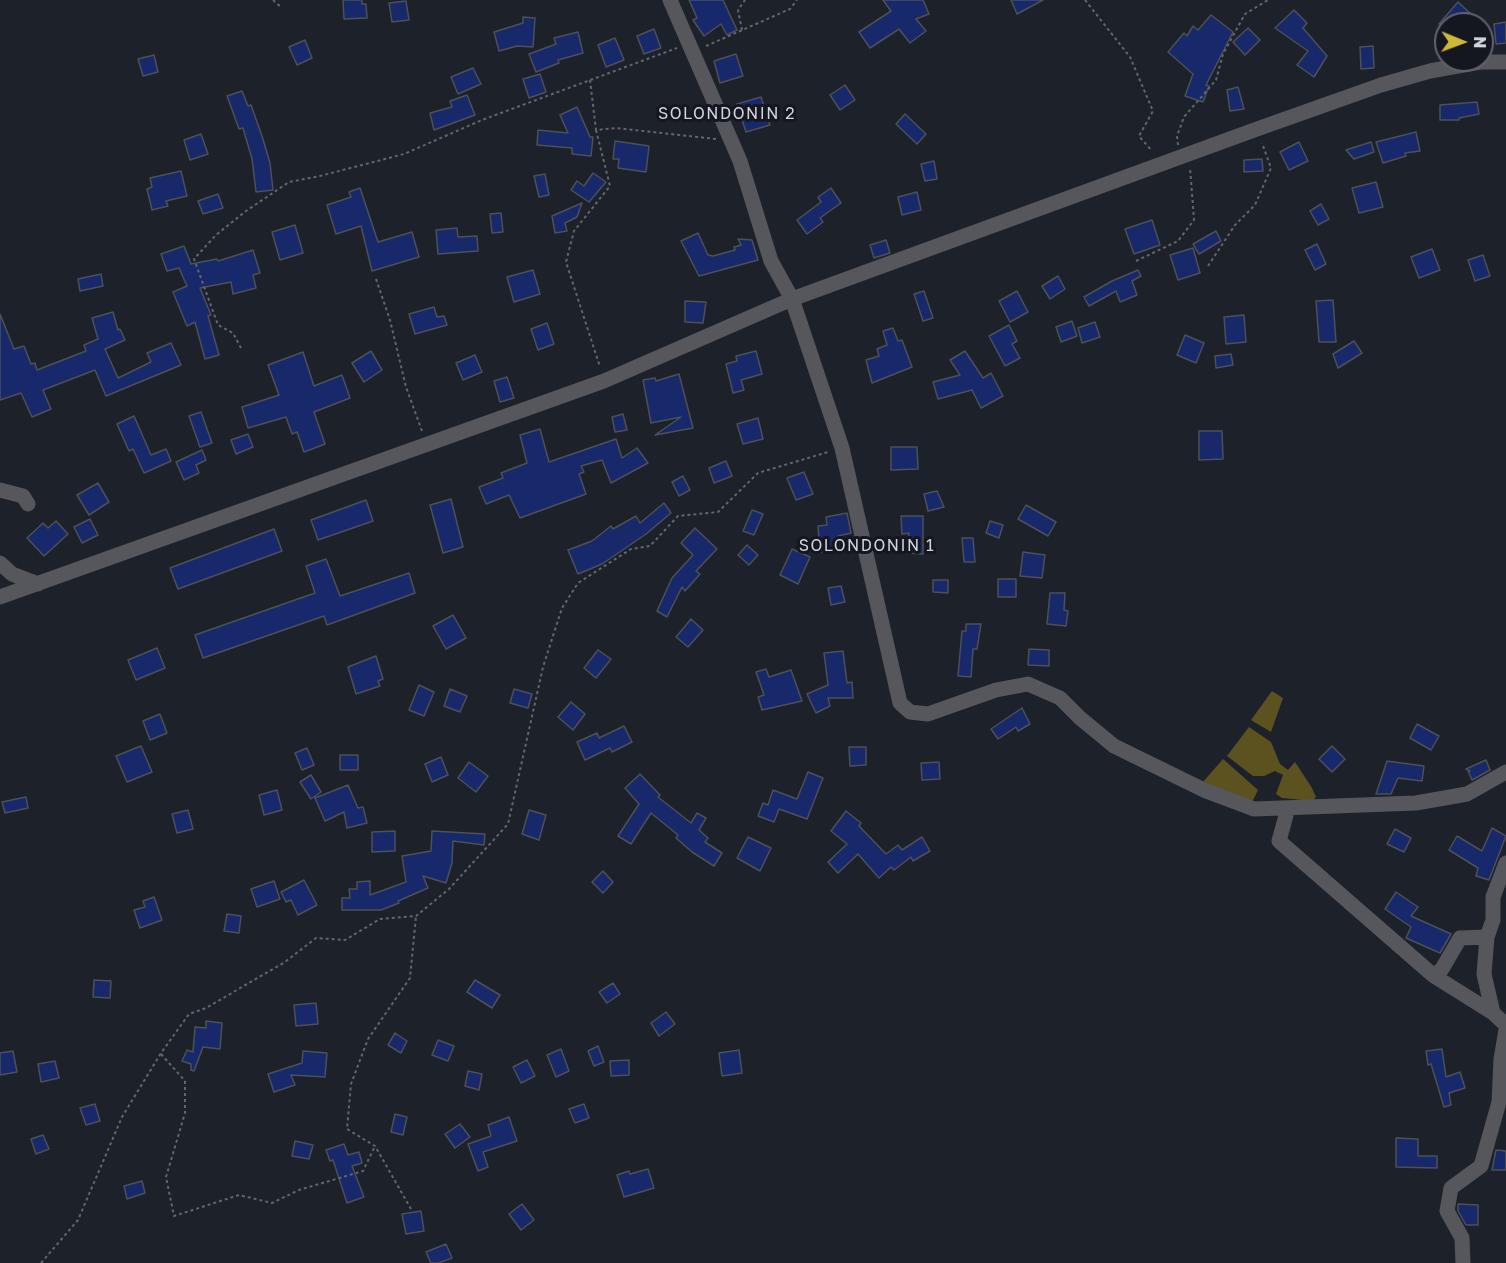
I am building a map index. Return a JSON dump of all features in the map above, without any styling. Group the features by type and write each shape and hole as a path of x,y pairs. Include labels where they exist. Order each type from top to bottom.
{"street":[{"path":"670,0 740,161 771,261 792,299 842,448 900,703 910,712 928,714 996,690 1028,684 1060,698 1114,746 1206,791 1254,809 1416,803 1467,794 1506,772"},
{"path":"0,597 604,381 792,299 1162,162 1381,85 1430,71 1480,62 1506,62"},
{"path":"0,490 23,496 28,504"},
{"path":"0,563 12,574 38,584"},
{"path":"1288,808 1279,841 1434,976 1493,1013 1506,1025"},
{"path":"1493,1013 1485,974 1487,937 1493,920 1493,897 1506,863"},
{"path":"1434,976 1442,969 1460,938 1487,937"},
{"path":"1463,1263 1462,1238 1447,1211 1451,1188 1481,1166 1485,1156 1499,1102 1501,1059 1506,1030"}],"path":[{"path":"273,0 282,8"},
{"path":"742,30 738,10 745,0"},
{"path":"241,348 233,333 218,325 194,259 216,235 289,182 404,154 482,120 590,80 742,30 790,9 797,0"},
{"path":"1085,0 1130,57 1153,111 1139,136 1162,162"},
{"path":"1136,261 1178,240 1194,220 1184,155 1177,136 1184,117 1216,80 1223,54 1245,14 1268,0"},
{"path":"590,80 596,130 610,186 574,231 566,262 604,381"},
{"path":"596,130 616,128 731,141"},
{"path":"1208,266 1235,225 1255,205 1271,168 1257,129"},
{"path":"376,279 390,320 406,387 427,444"},
{"path":"41,1263 78,1220 123,1117 161,1053 189,1014 206,1008 285,962 315,938 345,940 380,919 416,916 450,889 508,824 543,667 562,608 578,583 631,549 650,546 678,516 718,512 758,473 842,448"},
{"path":"411,1209 375,1146 347,1129 351,1084 368,1039 410,978 416,916"},
{"path":"161,1053 185,1081 185,1113 166,1177 174,1216 239,1195 272,1203 299,1190 363,1171 375,1146"}],"shaded area":[{"path":"1272,691 1283,698 1271,732 1251,720"},
{"path":"1249,727 1271,742 1280,764 1288,770 1295,762 1316,797 1312,801 1282,798 1276,794 1283,775 1275,771 1264,776 1253,776 1227,756"},
{"path":"1223,759 1258,790 1252,802 1202,783"}],"building":[{"path":"343,0 362,0 362,4 366,4 367,18 344,19"},
{"path":"689,0 723,0 737,30 727,35 721,24 704,36 693,20 697,18"},
{"path":"883,0 923,0 929,14 916,19 926,31 910,43 899,29 870,48 859,32 891,11"},
{"path":"1011,0 1043,0 1017,14"},
{"path":"406,1 409,20 392,22 389,3"},
{"path":"1458,2 1469,12 1449,12"},
{"path":"1294,10 1307,23 1303,28 1327,56 1314,77 1297,65 1308,51 1275,28"},
{"path":"1211,15 1233,32 1206,85 1209,86 1203,102 1185,96 1193,74 1168,52 1184,33 1187,36 1193,26 1198,30"},
{"path":"523,17 535,18 533,47 517,46 499,51 494,32 523,23"},
{"path":"1506,22 1506,43 1496,44 1494,24"},
{"path":"1248,28 1260,40 1245,55 1233,42"},
{"path":"654,29 661,48 644,54 637,36"},
{"path":"578,32 583,53 558,60 559,63 536,72 529,54 556,44 554,38"},
{"path":"615,38 624,60 606,67 598,45"},
{"path":"305,40 312,58 297,65 289,47"},
{"path":"1373,46 1374,68 1361,69 1360,47"},
{"path":"736,54 743,76 720,83 714,61"},
{"path":"154,55 158,72 143,76 138,59"},
{"path":"473,68 481,84 458,94 451,77"},
{"path":"540,74 546,92 529,98 523,79"},
{"path":"845,85 855,100 840,110 830,95"},
{"path":"1238,87 1244,109 1230,111 1227,90"},
{"path":"242,91 248,106 251,105 262,136 270,163 273,190 256,192 252,159 243,128 239,129 227,96"},
{"path":"467,95 475,115 434,130 430,113 452,107 450,101"},
{"path":"761,97 770,125 746,132 737,104"},
{"path":"1477,102 1479,114 1459,118 1459,120 1440,120 1440,105"},
{"path":"577,107 590,137 593,137 591,156 572,154 572,148 537,145 538,130 568,133 560,115"},
{"path":"905,114 926,134 917,144 896,124"},
{"path":"1416,132 1420,151 1405,153 1406,156 1383,163 1376,142"},
{"path":"201,134 208,154 190,160 184,140"},
{"path":"615,141 649,146 646,172 618,168 619,159 613,159"},
{"path":"1299,142 1308,161 1289,170 1280,152"},
{"path":"1371,142 1374,152 1354,159 1346,150"},
{"path":"1262,159 1263,171 1244,172 1244,160"},
{"path":"934,161 937,179 925,181 921,164"},
{"path":"181,171 187,196 166,201 168,206 152,210 147,189 152,187 150,178"},
{"path":"593,173 606,182 589,202 571,190 577,181 584,186"},
{"path":"545,174 549,195 539,197 534,176"},
{"path":"1376,182 1383,207 1359,213 1352,188"},
{"path":"360,188 378,242 412,232 419,257 372,271 361,226 336,234 327,205 351,197 349,192"},
{"path":"831,188 841,203 820,218 823,222 807,234 797,220 821,202 818,197"},
{"path":"917,192 921,210 902,215 898,197"},
{"path":"218,194 223,208 203,214 198,201"},
{"path":"582,203 577,217 565,223 567,231 555,233 552,216"},
{"path":"1321,204 1329,219 1318,225 1310,211"},
{"path":"501,213 503,232 492,233 490,214"},
{"path":"1152,220 1160,245 1134,254 1125,229"},
{"path":"295,225 303,253 280,260 272,232"},
{"path":"457,228 458,237 477,236 478,251 438,254 436,230"},
{"path":"1216,231 1221,241 1199,254 1193,244"},
{"path":"698,233 708,255 713,256 735,250 734,247 741,245 738,239 752,240 758,260 699,276 681,241"},
{"path":"886,240 890,253 874,258 870,245"},
{"path":"1317,244 1326,264 1315,270 1305,250"},
{"path":"184,246 191,264 217,259 218,261 253,250 260,273 253,275 256,288 233,294 231,282 200,288 211,315 208,316 219,355 205,359 195,322 187,326 173,292 187,286 179,268 167,271 161,254"},
{"path":"1193,248 1200,273 1178,280 1170,255"},
{"path":"1432,249 1440,270 1419,278 1411,257"},
{"path":"1483,255 1490,276 1475,281 1468,260"},
{"path":"533,270 540,294 514,302 507,277"},
{"path":"1138,270 1141,276 1132,281 1137,295 1120,302 1116,291 1089,306 1084,297"},
{"path":"101,274 103,286 80,291 78,279"},
{"path":"1058,276 1065,289 1050,299 1042,286"},
{"path":"924,291 933,318 923,321 914,294"},
{"path":"1017,291 1028,312 1010,322 999,301"},
{"path":"1333,300 1336,342 1319,342 1316,301"},
{"path":"685,301 706,302 703,323 685,322"},
{"path":"434,307 437,317 444,316 447,325 415,334 409,314"},
{"path":"113,312 118,330 120,329 125,340 105,349 118,378 151,362 147,353 171,343 181,365 106,396 95,370 43,390 51,409 32,417 21,393 0,400 0,314 14,349 24,346 31,364 35,363 37,370 86,351 84,345 98,339 92,318"},
{"path":"1244,315 1246,342 1226,344 1224,317"},
{"path":"1072,321 1077,336 1061,342 1056,327"},
{"path":"1095,322 1100,337 1082,343 1078,328"},
{"path":"547,323 554,344 538,350 531,329"},
{"path":"1009,325 1017,341 1012,344 1020,358 1005,366 989,336"},
{"path":"893,328 898,341 902,340 912,367 872,383 866,360 879,356 877,349 887,345 883,331"},
{"path":"1185,335 1204,343 1196,363 1177,355"},
{"path":"1354,341 1362,353 1338,368 1333,354"},
{"path":"371,351 382,370 364,382 352,363"},
{"path":"756,351 762,374 741,380 744,390 733,393 726,364 737,361 736,356"},
{"path":"965,351 983,378 991,373 1003,396 981,408 972,390 938,399 933,382 960,375 950,360"},
{"path":"303,352 314,386 342,375 350,398 314,412 325,444 304,452 297,432 292,434 286,417 248,428 242,407 279,395 268,365"},
{"path":"1231,354 1233,365 1216,368 1215,356"},
{"path":"475,355 482,372 463,380 456,363"},
{"path":"679,374 693,428 655,435 681,417 651,423 643,380 655,378 656,381"},
{"path":"507,377 514,398 500,402 494,381"},
{"path":"201,412 212,443 200,447 189,416"},
{"path":"623,414 627,430 615,432 612,417"},
{"path":"134,416 151,455 166,449 171,461 144,473 133,449 129,451 117,424"},
{"path":"758,418 763,439 743,444 737,424"},
{"path":"540,429 549,462 616,439 622,458 637,448 648,463 611,483 602,460 581,466 584,472 579,474 586,494 520,518 509,495 486,504 479,487 503,478 501,473 527,463 520,435"},
{"path":"1199,431 1222,431 1223,459 1199,460"},
{"path":"248,434 253,447 236,454 231,440"},
{"path":"891,447 917,447 918,469 891,470"},
{"path":"202,450 206,460 196,465 199,473 184,480 176,462"},
{"path":"726,461 732,476 714,483 709,468"},
{"path":"804,472 813,494 796,500 787,478"},
{"path":"683,476 690,490 679,496 672,482"},
{"path":"98,483 109,502 89,515 77,495"},
{"path":"937,491 944,507 928,511 924,494"},
{"path":"451,499 463,547 443,553 430,505"},
{"path":"366,500 373,521 318,540 311,520"},
{"path":"664,503 671,513 646,534 602,564 578,574 568,550 592,541 611,526 613,529 636,516 640,523"},
{"path":"1026,505 1056,522 1048,536 1018,519"},
{"path":"752,510 763,514 754,535 743,531"},
{"path":"847,513 851,533 838,536 839,551 820,552 818,526 827,525 826,517"},
{"path":"901,516 923,516 923,554 907,553 909,533 902,534"},
{"path":"90,519 98,535 82,543 74,527"},
{"path":"56,521 68,534 44,556 27,538 43,523 48,528"},
{"path":"990,521 1003,525 999,538 986,533"},
{"path":"695,528 717,549 696,571 700,574 685,591 682,587 667,617 657,611 672,578 693,555 681,543"},
{"path":"274,529 282,551 178,589 170,568"},
{"path":"962,538 973,538 975,562 964,562"},
{"path":"747,545 758,555 749,565 738,555"},
{"path":"792,549 810,557 798,584 780,575"},
{"path":"1023,552 1045,555 1042,578 1020,576"},
{"path":"326,559 340,596 409,573 415,593 327,625 324,616 203,658 195,635 315,593 306,566"},
{"path":"998,579 1016,579 1016,597 998,597"},
{"path":"933,580 948,580 948,593 933,592"},
{"path":"841,586 845,602 831,605 828,588"},
{"path":"1050,593 1065,593 1064,610 1068,611 1066,626 1047,624"},
{"path":"453,615 466,638 446,649 433,626"},
{"path":"691,619 703,630 688,647 676,637"},
{"path":"966,624 981,624 977,649 973,649 971,677 958,676 962,631 966,631"},
{"path":"157,648 165,668 136,680 128,660"},
{"path":"1029,649 1049,650 1049,666 1028,665"},
{"path":"598,650 611,659 596,678 584,668"},
{"path":"843,651 847,683 852,682 853,698 828,698 830,706 816,713 807,694 828,685 824,653"},
{"path":"376,656 383,679 378,681 380,686 356,694 348,667"},
{"path":"766,669 769,677 791,670 802,701 762,710 758,697 764,695 756,672"},
{"path":"419,685 434,692 424,716 409,710"},
{"path":"450,689 467,696 460,712 444,706"},
{"path":"514,689 532,694 528,708 510,703"},
{"path":"571,702 585,714 573,730 558,717"},
{"path":"1022,708 1030,724 1018,731 1016,727 998,739 991,729"},
{"path":"160,714 167,733 150,740 143,721"},
{"path":"1417,724 1439,736 1431,750 1410,738"},
{"path":"624,726 632,742 612,752 610,748 585,760 577,742 597,733 599,738"},
{"path":"141,746 152,772 127,782 116,756"},
{"path":"1332,746 1345,759 1332,772 1319,759"},
{"path":"849,747 866,747 866,765 850,766"},
{"path":"307,748 314,765 302,770 295,753"},
{"path":"340,755 358,755 358,770 340,770"},
{"path":"441,757 448,775 432,782 425,764"},
{"path":"1486,760 1490,770 1472,780 1468,771 1470,771 1466,769"},
{"path":"1387,761 1424,766 1422,781 1398,778 1391,794 1376,794"},
{"path":"469,762 488,776 476,792 458,778"},
{"path":"939,762 940,779 922,780 921,763"},
{"path":"808,772 823,778 807,819 779,809 774,822 758,816 763,803 768,805 773,790 797,799"},
{"path":"640,774 660,795 658,797 691,823 697,813 706,818 699,830 708,838 705,842 722,853 714,866 692,852 676,838 678,835 651,813 631,844 618,836 639,804 625,788"},
{"path":"311,775 321,792 311,799 300,782"},
{"path":"348,785 358,808 363,807 367,823 347,828 344,812 325,821 315,798"},
{"path":"277,790 282,810 264,815 259,795"},
{"path":"26,797 28,808 5,813 2,802"},
{"path":"188,810 193,829 177,833 172,814"},
{"path":"529,810 546,815 539,840 522,834"},
{"path":"846,811 861,823 859,826 886,854 898,845 902,850 922,837 930,851 913,861 911,857 894,870 891,867 879,878 858,854 838,873 828,862 847,844 831,831"},
{"path":"1492,828 1506,836 1489,880 1476,876 1478,868 1449,850 1457,836 1482,851"},
{"path":"1395,829 1411,838 1404,852 1387,844"},
{"path":"395,831 395,851 372,852 372,832"},
{"path":"432,831 485,834 484,845 453,841 452,863 446,883 423,876 428,888 398,901 399,903 381,910 342,910 342,898 350,898 349,889 357,889 357,882 370,881 370,895 406,882 402,856 431,851"},
{"path":"748,837 771,848 760,871 737,858"},
{"path":"603,871 613,882 603,893 592,882"},
{"path":"304,880 317,905 298,915 291,900 286,902 281,892"},
{"path":"274,881 280,899 257,907 251,889"},
{"path":"1396,892 1418,907 1411,916 1451,934 1440,953 1406,938 1411,927 1385,909"},
{"path":"154,897 162,920 140,928 134,910 145,907 143,901"},
{"path":"227,914 241,916 239,933 224,931"},
{"path":"94,980 111,981 110,998 93,997"},
{"path":"475,980 500,995 492,1008 467,992"},
{"path":"613,983 620,994 607,1003 599,992"},
{"path":"316,1003 318,1024 296,1026 294,1005"},
{"path":"666,1012 675,1024 659,1036 651,1023"},
{"path":"206,1021 222,1023 220,1049 203,1047 194,1071 191,1070 191,1064 182,1061 187,1050 193,1052 195,1027 206,1028"},
{"path":"395,1033 407,1041 401,1053 388,1045"},
{"path":"438,1040 454,1046 448,1061 432,1055"},
{"path":"598,1046 604,1062 594,1066 588,1051"},
{"path":"561,1049 569,1071 556,1077 547,1055"},
{"path":"1442,1049 1446,1077 1460,1072 1465,1088 1449,1093 1451,1105 1444,1107 1431,1064 1428,1065 1426,1051"},
{"path":"739,1050 742,1073 722,1076 719,1053"},
{"path":"13,1051 17,1072 0,1075 0,1053"},
{"path":"303,1051 327,1053 325,1077 291,1075 295,1085 274,1092 268,1074 302,1063"},
{"path":"527,1060 535,1076 521,1083 513,1067"},
{"path":"629,1060 629,1075 611,1076 610,1061"},
{"path":"55,1061 59,1078 41,1082 38,1064"},
{"path":"468,1071 482,1074 479,1090 465,1086"},
{"path":"95,1104 100,1121 86,1125 80,1108"},
{"path":"584,1104 589,1118 575,1123 569,1109"},
{"path":"395,1114 407,1117 403,1135 391,1132"},
{"path":"509,1117 517,1141 483,1152 488,1167 478,1171 468,1144 491,1136 488,1125"},
{"path":"460,1124 470,1137 455,1148 445,1134"},
{"path":"43,1135 49,1149 36,1154 31,1139"},
{"path":"1396,1138 1418,1139 1418,1156 1437,1156 1437,1168 1396,1167"},
{"path":"295,1141 313,1145 309,1159 292,1156"},
{"path":"344,1144 348,1155 359,1152 362,1163 352,1166 364,1197 347,1203 333,1160 330,1161 326,1150"},
{"path":"1496,1150 1506,1151 1506,1170 1492,1170"},
{"path":"648,1169 654,1188 624,1197 617,1175"},
{"path":"142,1181 145,1193 127,1199 124,1186"},
{"path":"522,1204 534,1220 521,1230 509,1214"},
{"path":"1458,1204 1478,1205 1478,1225 1466,1225 1458,1211"},
{"path":"421,1211 424,1231 406,1234 402,1214"},
{"path":"446,1244 452,1258 439,1263 431,1263 426,1252"}],"district":[{"name":"SOLONDONIN 2","path":"727,114"},
{"name":"SOLONDONIN 1","path":"867,546"}]}
